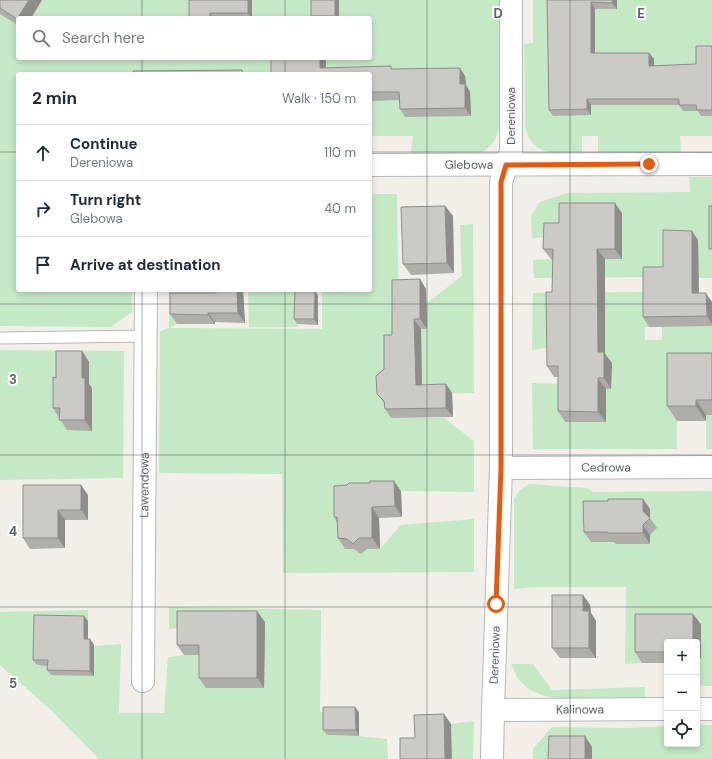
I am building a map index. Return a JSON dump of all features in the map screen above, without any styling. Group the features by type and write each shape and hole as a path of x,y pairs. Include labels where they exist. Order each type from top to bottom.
{"street":[{"name":"Dereniowa","path":"492,759 492,710 501,468 501,182 511,151 512,0"},
{"name":"Glebowa","path":"372,165 712,164"},
{"name":"Lawendowa","path":"143,681 146,292"},
{"name":"Cedrowa","path":"501,468 712,467"},
{"name":"Kalinowa","path":"492,710 664,709"},
{"path":"700,709 712,709"}],"lane":[{"path":"0,338 146,336"}],"green space":[{"path":"0,0 500,0 500,124 496,138 486,150 481,153 411,153 413,136 372,136 372,72 16,72 16,292 132,292 132,312 111,327 0,326"},
{"path":"533,0 712,0 712,136 680,136 681,153 598,153 598,136 582,136 582,153 554,153 538,148 532,142 525,124 524,44 533,43"},
{"path":"689,177 712,177 712,278 534,278 533,260 551,259 551,237 532,238 531,216 540,202 567,193 690,192"},
{"path":"372,194 397,194 399,329 427,329 426,304 462,276 460,225 473,224 474,393 421,394 383,403 391,418 444,418 474,441 474,492 401,491 341,496 380,549 401,525 474,519 474,572 283,573 282,474 159,473 160,331 169,328 169,292 222,292 177,303 177,324 170,328 322,329 322,292 372,292"},
{"path":"248,292 297,292 298,327 249,327"},
{"path":"649,292 671,326 712,326 712,368 677,368 677,449 533,449 532,383 565,384 605,422 606,389 611,389 612,363 605,363 605,347 554,347 532,350 533,293","holes":["645,327 662,327 662,340 645,340"]},
{"path":"0,350 124,351 123,478 0,480"},
{"path":"706,411 712,411 712,449 706,449"},
{"path":"529,484 587,488 593,492 712,491 712,686 700,686 701,620 682,620 642,663 625,664 626,587 537,587 514,589 514,499 520,490"},
{"path":"169,607 321,610 320,712 327,712 327,735 387,739 388,759 99,759 52,711 0,665 0,612 88,610 88,645 121,644 119,713 164,713 168,657 206,655 206,688 264,688 184,627 169,629"},
{"path":"511,664 533,664 552,690 645,687 645,698 561,699 545,696 530,690 518,679"},
{"path":"474,721 473,759 452,759 451,724"},
{"path":"700,725 712,725 712,759 533,759 533,749 552,727 626,728 664,726 664,747 700,747"}],"building":[{"path":"0,0 29,0 19,16 16,16 16,18 0,8"},
{"path":"189,0 248,0 248,13 210,13 210,16 189,16"},
{"path":"311,0 335,0 335,16 311,16"},
{"path":"547,0 613,0 612,3 591,2 591,53 649,53 649,66 696,64 696,46 712,46 712,110 697,110 696,105 679,105 679,99 587,99 587,109 549,110"},
{"path":"271,60 320,60 320,68 391,66 391,69 460,68 460,84 465,84 465,108 400,109 399,92 372,92 372,72 271,72"},
{"path":"242,70 242,72 133,72"},
{"path":"559,203 615,203 615,249 597,249 598,352 604,352 604,378 598,378 598,412 558,411 558,366 547,366 546,292 552,292 553,249 543,249 544,223 559,223"},
{"path":"445,206 447,263 403,264 401,207"},
{"path":"709,206 712,206 712,249 709,249"},
{"path":"663,230 692,231 692,293 706,293 707,316 643,317 643,267 663,267"},
{"path":"420,279 420,319 414,319 416,385 446,384 446,408 385,409 384,401 377,394 376,376 384,369 384,335 392,335 392,280"},
{"path":"237,292 238,313 208,313 208,315 170,314 170,293"},
{"path":"295,292 315,292 314,319 294,319"},
{"path":"56,351 82,351 82,378 85,378 85,420 59,420 60,408 53,408 53,377 56,378"},
{"path":"667,353 712,353 712,400 696,400 696,406 667,406"},
{"path":"370,481 394,481 395,506 372,507 372,538 359,538 353,544 347,539 338,538 337,517 334,517 334,486 347,485 349,483 370,483"},
{"path":"23,485 81,485 81,510 58,510 58,538 23,538"},
{"path":"608,499 643,499 643,511 650,518 643,525 643,533 584,532 583,501 608,501"},
{"path":"552,595 583,595 583,611 589,611 589,648 552,648"},
{"path":"177,611 257,611 257,678 199,678 199,645 177,645"},
{"path":"635,614 693,614 693,639 664,639 664,652 635,652"},
{"path":"34,615 84,616 84,639 90,639 90,671 47,670 48,660 33,660"},
{"path":"323,707 355,707 356,730 323,730"},
{"path":"444,714 445,759 400,759 400,738 415,738 414,715"},
{"path":"549,736 585,736 585,759 548,759"}],"route":[{"path":"496,604 501,468 500,215 501,182 506,165 649,164"}]}
